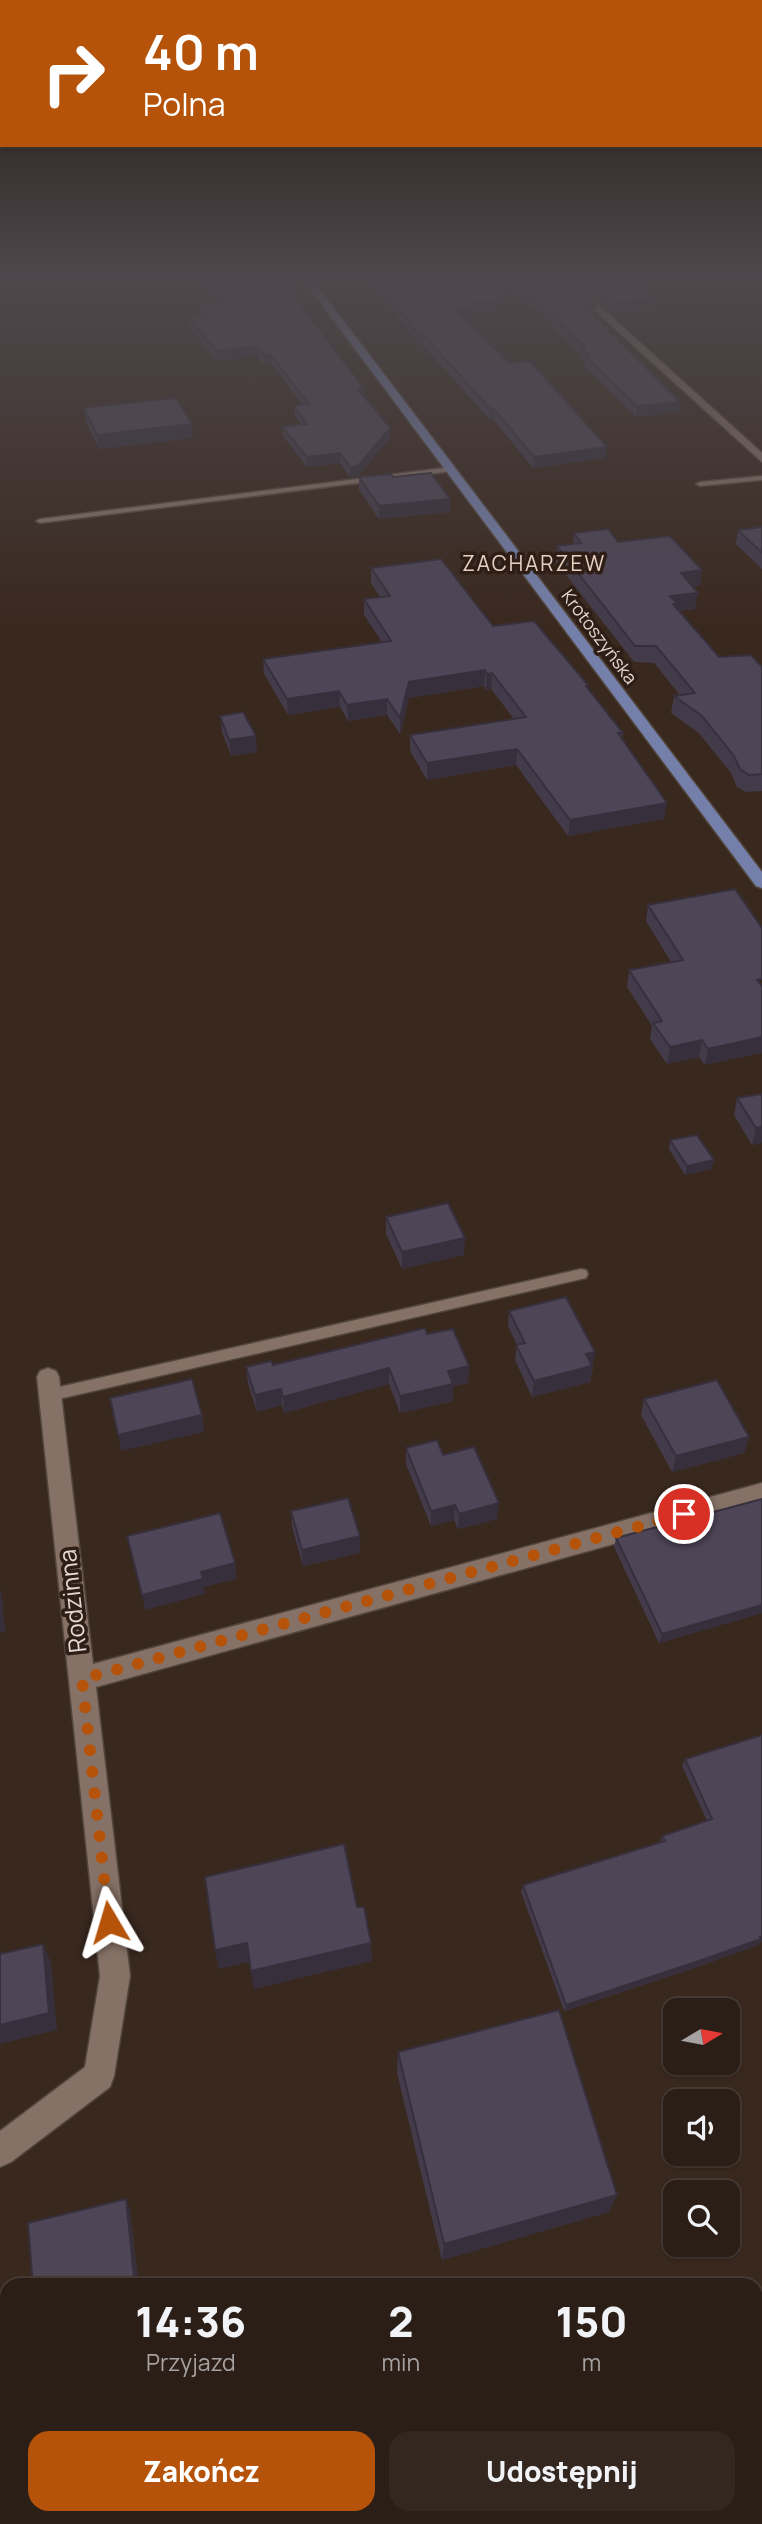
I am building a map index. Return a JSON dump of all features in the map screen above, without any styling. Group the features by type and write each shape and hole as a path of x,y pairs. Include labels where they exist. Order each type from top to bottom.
{"main road":[{"name":"Krotoszyńska","path":"396,396 762,883"}],"street":[{"path":"693,396 762,459"},
{"name":"Rodzinna","path":"0,2151 99,2076 115,1976 49,1386"},
{"path":"82,1679 762,1493"}],"lane":[{"path":"40,521 451,469"},
{"path":"700,484 762,478"},
{"path":"49,1386 581,1274"}],"building":[{"path":"303,396 364,396 390,428 358,466 350,467 340,453 307,457 282,427 307,424 294,406 309,404"},
{"path":"478,396 561,396 607,447 534,457 494,409 490,409"},
{"path":"626,396 674,396 680,402 637,406"},
{"path":"176,398 192,424 97,435 84,408"},
{"path":"431,473 450,499 379,506 359,477 391,474 393,477"},
{"path":"762,527 762,553 738,530"},
{"path":"608,529 618,542 670,536 702,570 681,573 698,593 670,596 677,603 673,604 719,657 751,655 762,667 762,774 749,775 740,769 734,756 702,716 674,696 695,693 656,646 635,646 557,546 581,543 574,533"},
{"path":"441,559 493,626 534,621 588,685 586,686 623,733 618,733 667,803 570,820 517,749 427,763 410,735 526,717 492,673 487,674 485,670 409,682 400,718 387,699 347,705 339,691 287,699 263,659 391,641 364,599 390,596 371,568"},
{"path":"243,712 256,736 229,740 220,716"},
{"path":"735,889 762,928 762,979 757,980 762,986 762,1037 708,1049 702,1040 670,1047 653,1023 662,1021 629,970 683,960 648,905"},
{"path":"762,1094 762,1127 756,1128 737,1098"},
{"path":"697,1135 714,1160 687,1166 670,1140"},
{"path":"448,1203 465,1238 402,1252 386,1217"},
{"path":"566,1297 595,1352 586,1354 592,1366 534,1381 516,1345 525,1343 509,1311"},
{"path":"425,1328 427,1334 453,1329 469,1366 448,1371 453,1384 400,1396 389,1368 283,1397 281,1389 255,1395 246,1367 271,1361 273,1365"},
{"path":"192,1379 202,1415 118,1435 110,1398"},
{"path":"717,1380 749,1437 676,1456 644,1399"},
{"path":"437,1440 443,1455 474,1447 499,1503 459,1514 455,1505 431,1511 406,1448"},
{"path":"348,1498 360,1536 302,1550 291,1511"},
{"path":"762,1499 762,1605 662,1634 616,1538"},
{"path":"220,1513 235,1563 201,1572 203,1579 142,1595 127,1536"},
{"path":"762,1735 761,1939 566,2005 523,1885 665,1841 662,1836 712,1819 685,1759"},
{"path":"344,1844 357,1907 364,1907 371,1943 251,1971 247,1943 215,1950 205,1877"},
{"path":"43,1944 49,2013 0,2025 0,1954"},
{"path":"559,2010 617,2195 444,2244 398,2052"},
{"path":"126,2199 134,2278 32,2278 28,2223"}],"district":[{"name":"ZACHARZEW","path":"534,564"}],"route":[{"path":"109,1922 82,1679 684,1514"}]}
